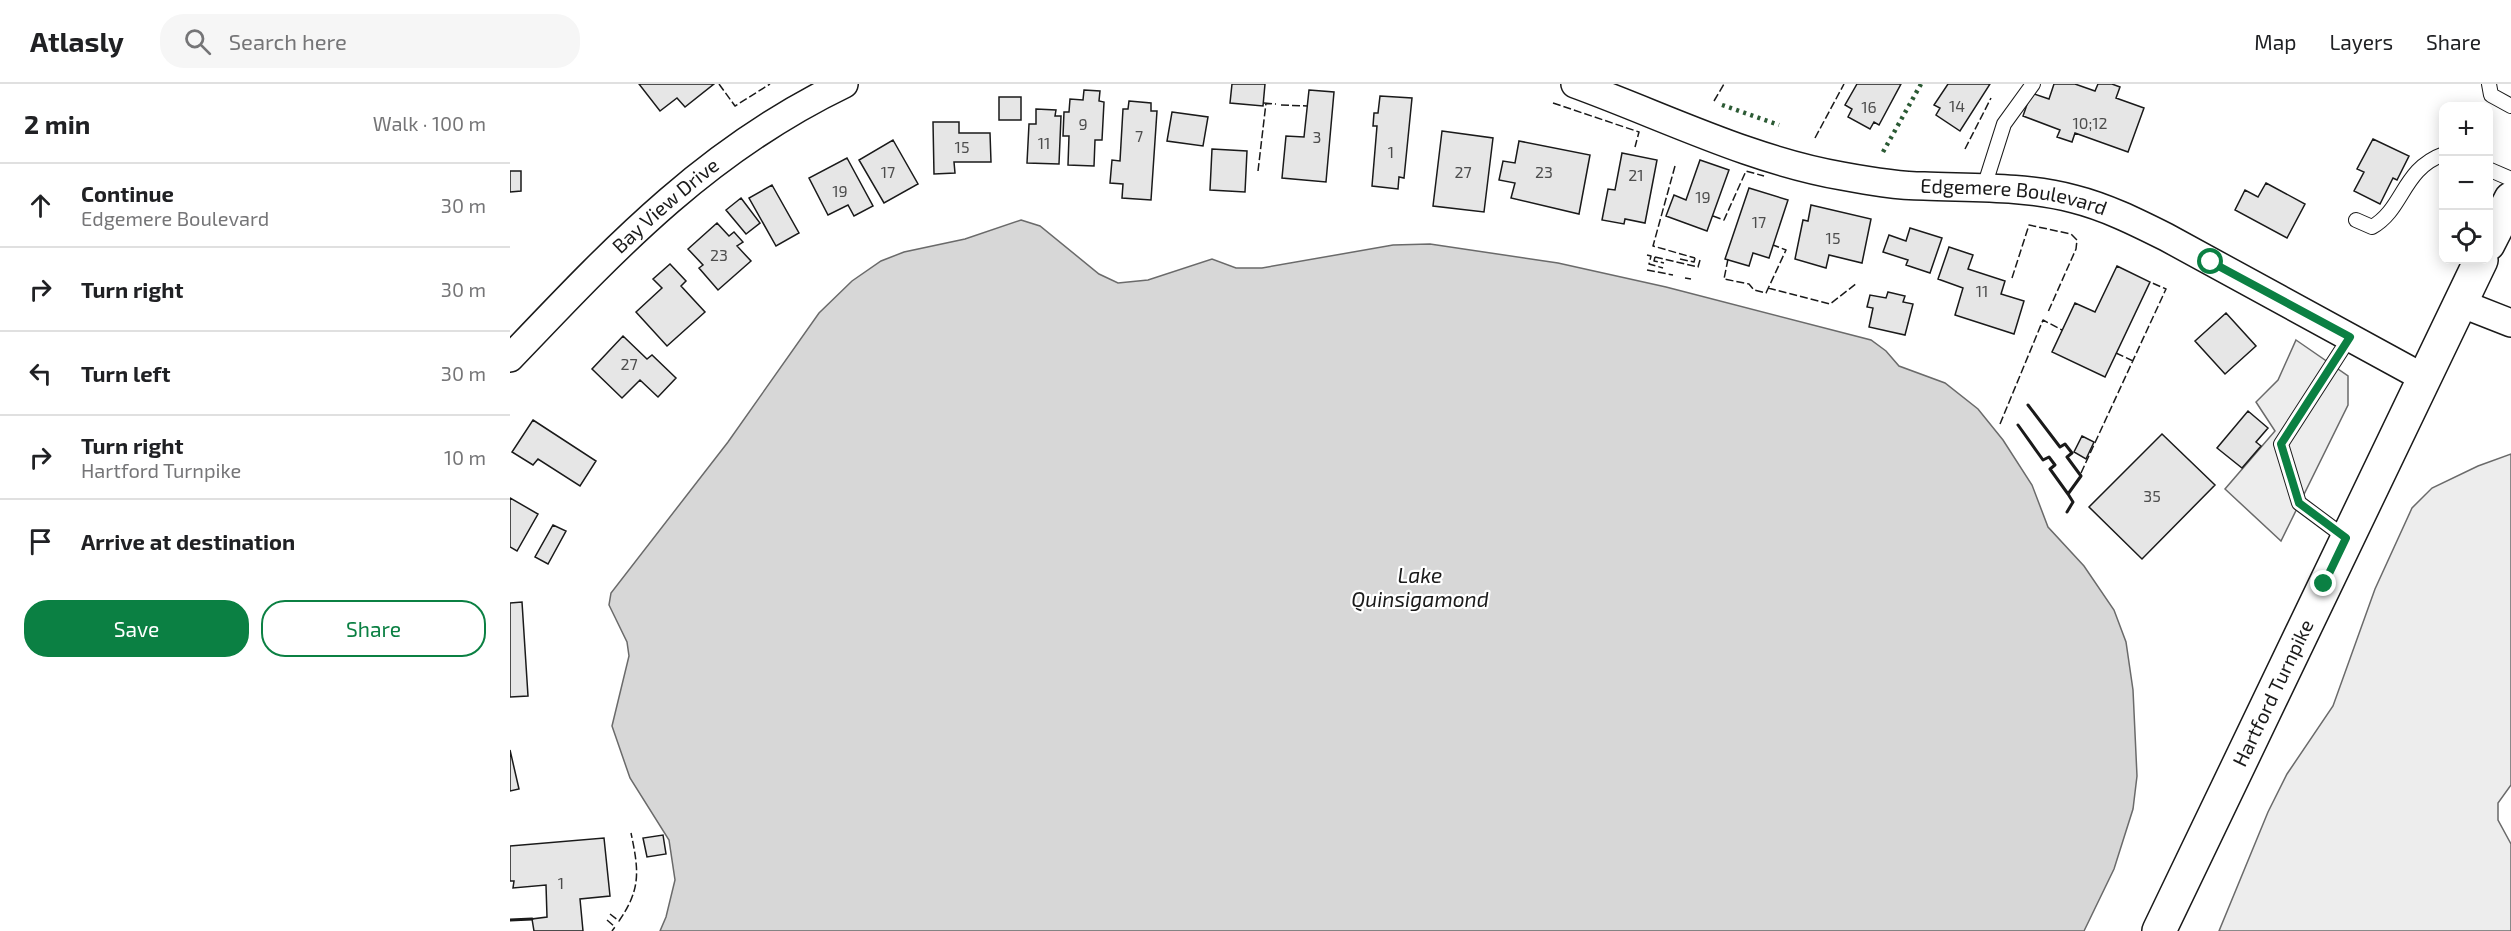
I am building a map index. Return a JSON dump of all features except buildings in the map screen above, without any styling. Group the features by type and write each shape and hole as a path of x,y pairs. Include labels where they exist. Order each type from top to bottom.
{"main road":[{"path":"2493,234 2511,199"},
{"name":"Hartford Turnpike","path":"2159,931 2479,264"}],"street":[{"name":"Bay View Drive","path":"510,358 632,232 698,174 762,129 844,84"},
{"name":"Edgemere Boulevard","path":"1575,84 1758,154 1804,168 1842,176 1921,186 2016,189 2070,198 2131,219 2424,378"},
{"path":"2460,303 2511,323"}],"lane":[{"path":"1984,187 2004,124 2033,84"},
{"path":"2489,84 2491,95 2511,106"},
{"path":"2356,220 2372,227 2384,220 2403,187 2427,160 2439,156"},
{"path":"2493,171 2511,179"},
{"path":"2346,538 2299,503 2281,444 2350,337"}],"shaded area":[{"path":"2296,340 2348,376 2348,405 2281,541 2225,489 2275,431 2256,402 2278,380"},
{"path":"2511,454 2511,785 2498,803 2498,820 2511,844 2511,931 2219,931 2268,812 2287,774 2333,706 2375,589 2412,508 2432,488 2478,466"}],"water":[{"name":"Lake Quinsigamond","path":"1021,220 1040,226 1099,274 1118,283 1148,280 1212,259 1236,268 1262,268 1393,245 1430,244 1558,263 1666,287 1871,340 1886,351 1899,366 1945,383 1978,409 2003,440 2032,485 2048,527 2084,566 2114,610 2126,642 2133,690 2137,776 2133,809 2114,869 2084,931 660,931 666,917 675,880 669,840 630,778 612,726 629,656 627,642 609,605 611,593 728,442 819,313 852,281 881,261 904,252 965,239"}],"hedge":[{"path":"1883,152 1921,84"},
{"path":"1722,105 1779,125"}],"fence":[{"path":"719,84 735,106 770,84"},
{"path":"1714,101 1724,84"},
{"path":"1815,138 1844,84"},
{"path":"1965,149 1991,98"},
{"path":"1264,103 1276,104"},
{"path":"1258,171 1266,103"},
{"path":"1553,103 1639,132 1635,147"},
{"path":"1281,105 1307,106"},
{"path":"1675,166 1653,246 1695,258"},
{"path":"1713,216 1724,220 1746,171 1764,176"},
{"path":"2012,278 2029,225 2071,234 2077,240 2076,249 2048,312"},
{"path":"1728,259 1724,279 1749,284 1754,290 1766,293 1786,250 1773,245"},
{"path":"1647,255 1651,256 1649,264 1663,268"},
{"path":"1655,257 1698,267 1700,260"},
{"path":"1655,257 1654,261 1664,263"},
{"path":"1680,259 1694,262 1695,258"},
{"path":"1647,270 1673,275"},
{"path":"1685,278 1691,279"},
{"path":"2081,473 2166,289 2150,282"},
{"path":"1768,288 1830,304 1857,283"},
{"path":"2000,424 2043,320 2062,330"},
{"path":"2116,353 2133,361"},
{"path":"610,914 619,921 635,889 637,869 631,833"},
{"path":"607,920 615,927 612,931"}],"wall":[{"path":"2028,405 2060,447 2065,444 2072,453 2067,457 2081,476 2068,494 2073,502 2067,512"},
{"path":"2018,425 2043,460 2049,457 2055,465 2050,469 2068,494"},
{"path":"510,920 532,919"}],"route":[{"path":"2211,262 2350,337 2281,444 2299,503 2346,538 2324,584"}]}
